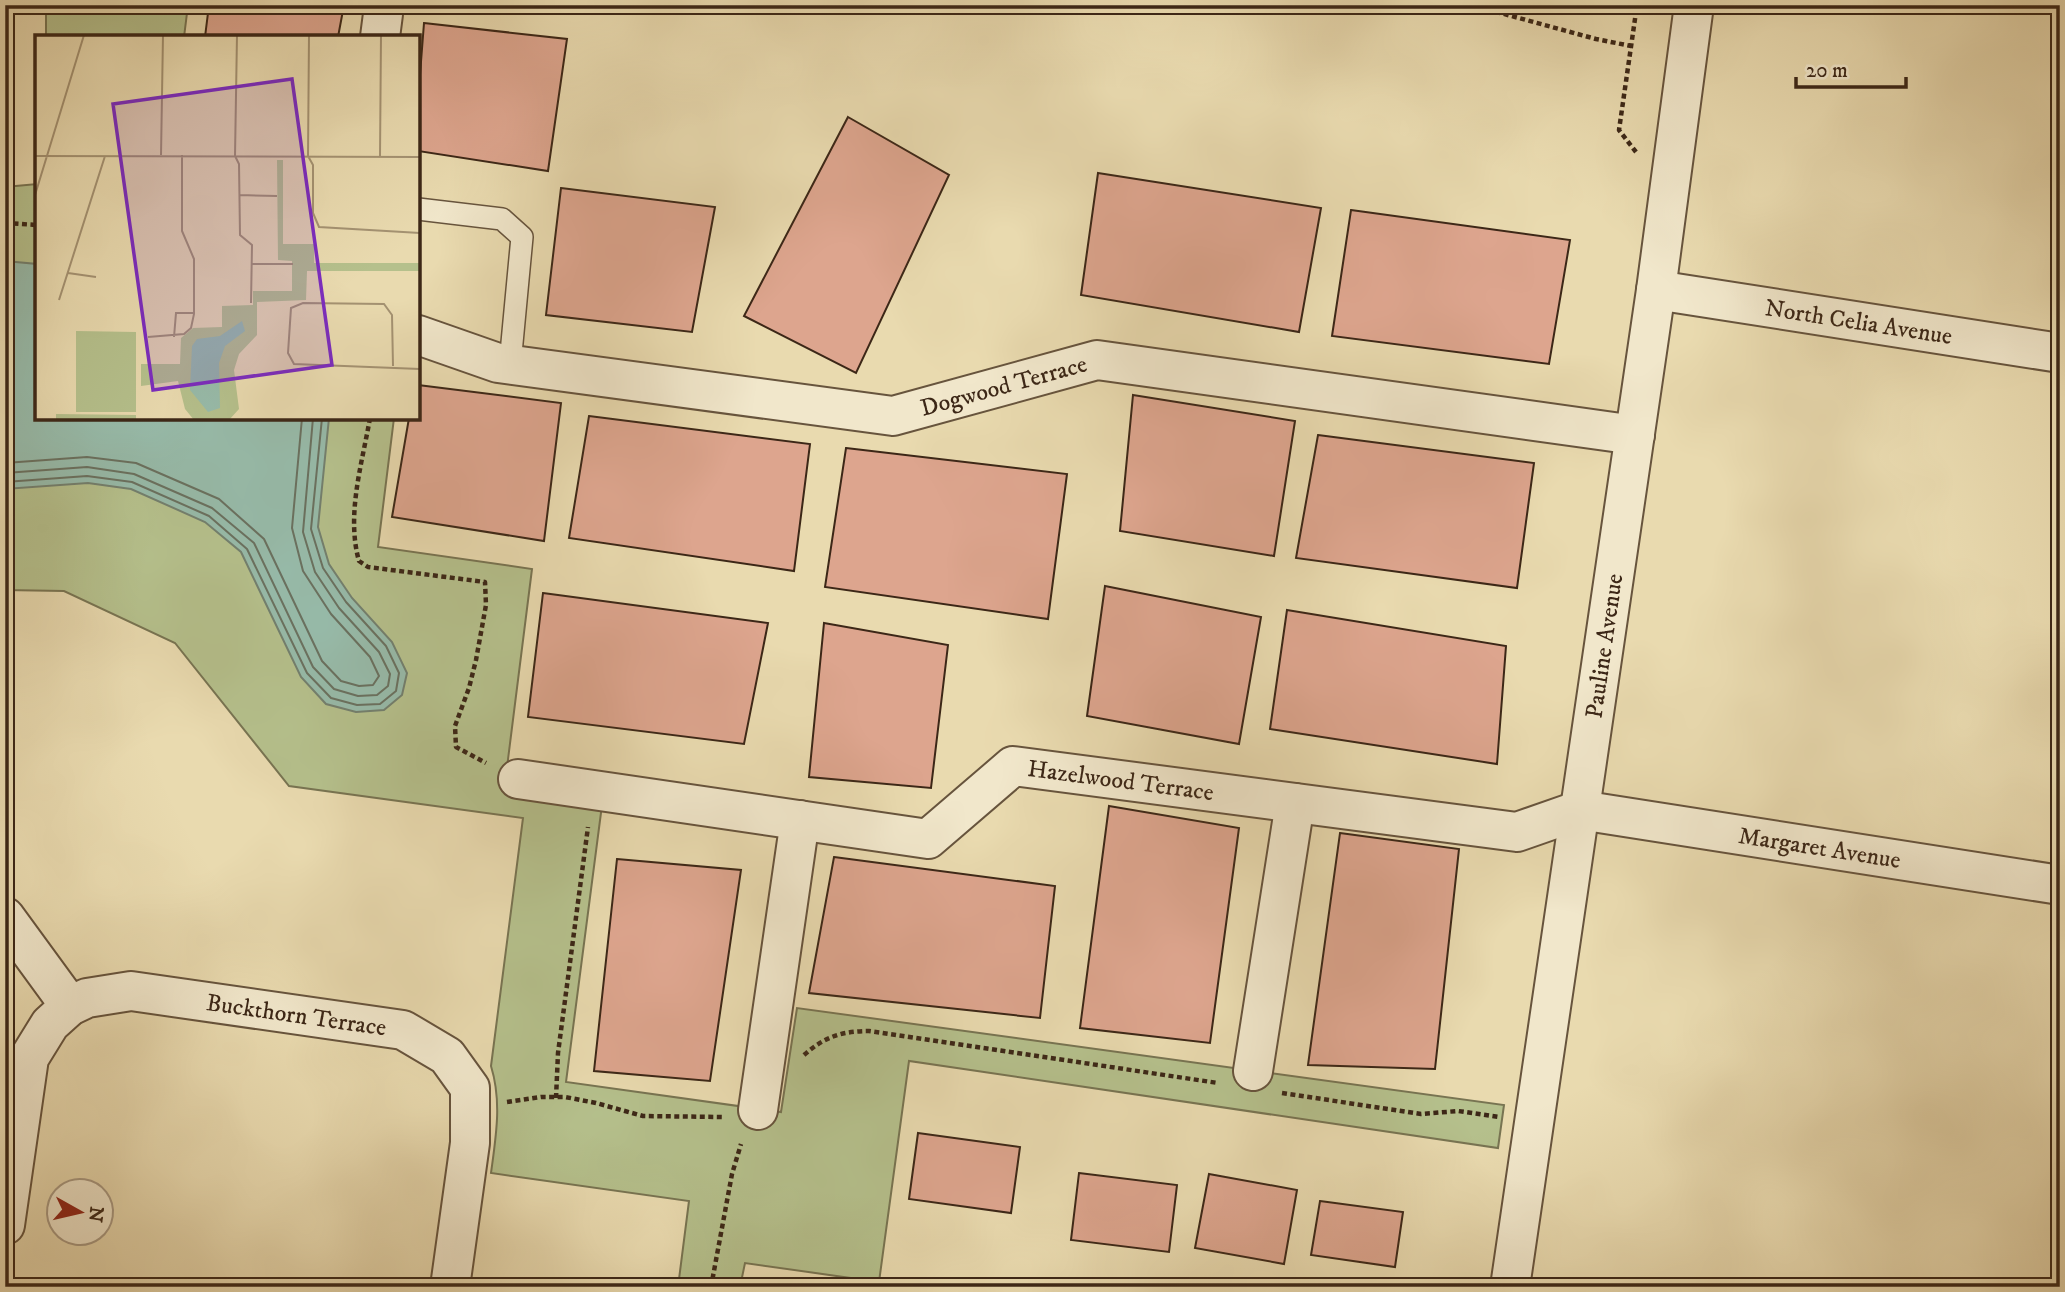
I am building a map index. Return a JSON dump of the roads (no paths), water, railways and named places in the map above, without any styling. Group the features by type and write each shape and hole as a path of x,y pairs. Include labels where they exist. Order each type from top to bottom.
{"street":[{"name":"Pauline Avenue","path":"1510,1287 1656,290 1695,5"},
{"name":"North Celia Avenue","path":"1656,290 2060,354"},
{"name":"Dogwood Terrace","path":"420,336 498,363 893,416 1097,360 1635,435"},
{"name":"Hazelwood Terrace","path":"518,779 928,839 1013,766 1517,832 1580,810"},
{"path":"1250,1082 1295,803"},
{"name":"Margaret Avenue","path":"1580,810 2060,885"},
{"path":"756,1113 800,820"},
{"path":"5,917 70,1006"},
{"name":"Buckthorn Terrace","path":"5,1224 29,1058 50,1024 70,1006 87,998 131,991 403,1030 447,1056 470,1088 470,1143 450,1287"}],"lane":[{"path":"420,209 502,219 522,237 510,364"}],"water":[{"path":"5,261 35,264 35,420 329,420 318,527 329,564 352,598 392,642 407,673 402,695 384,710 356,712 326,704 301,677 241,552 205,522 131,489 88,483 5,489"}]}
